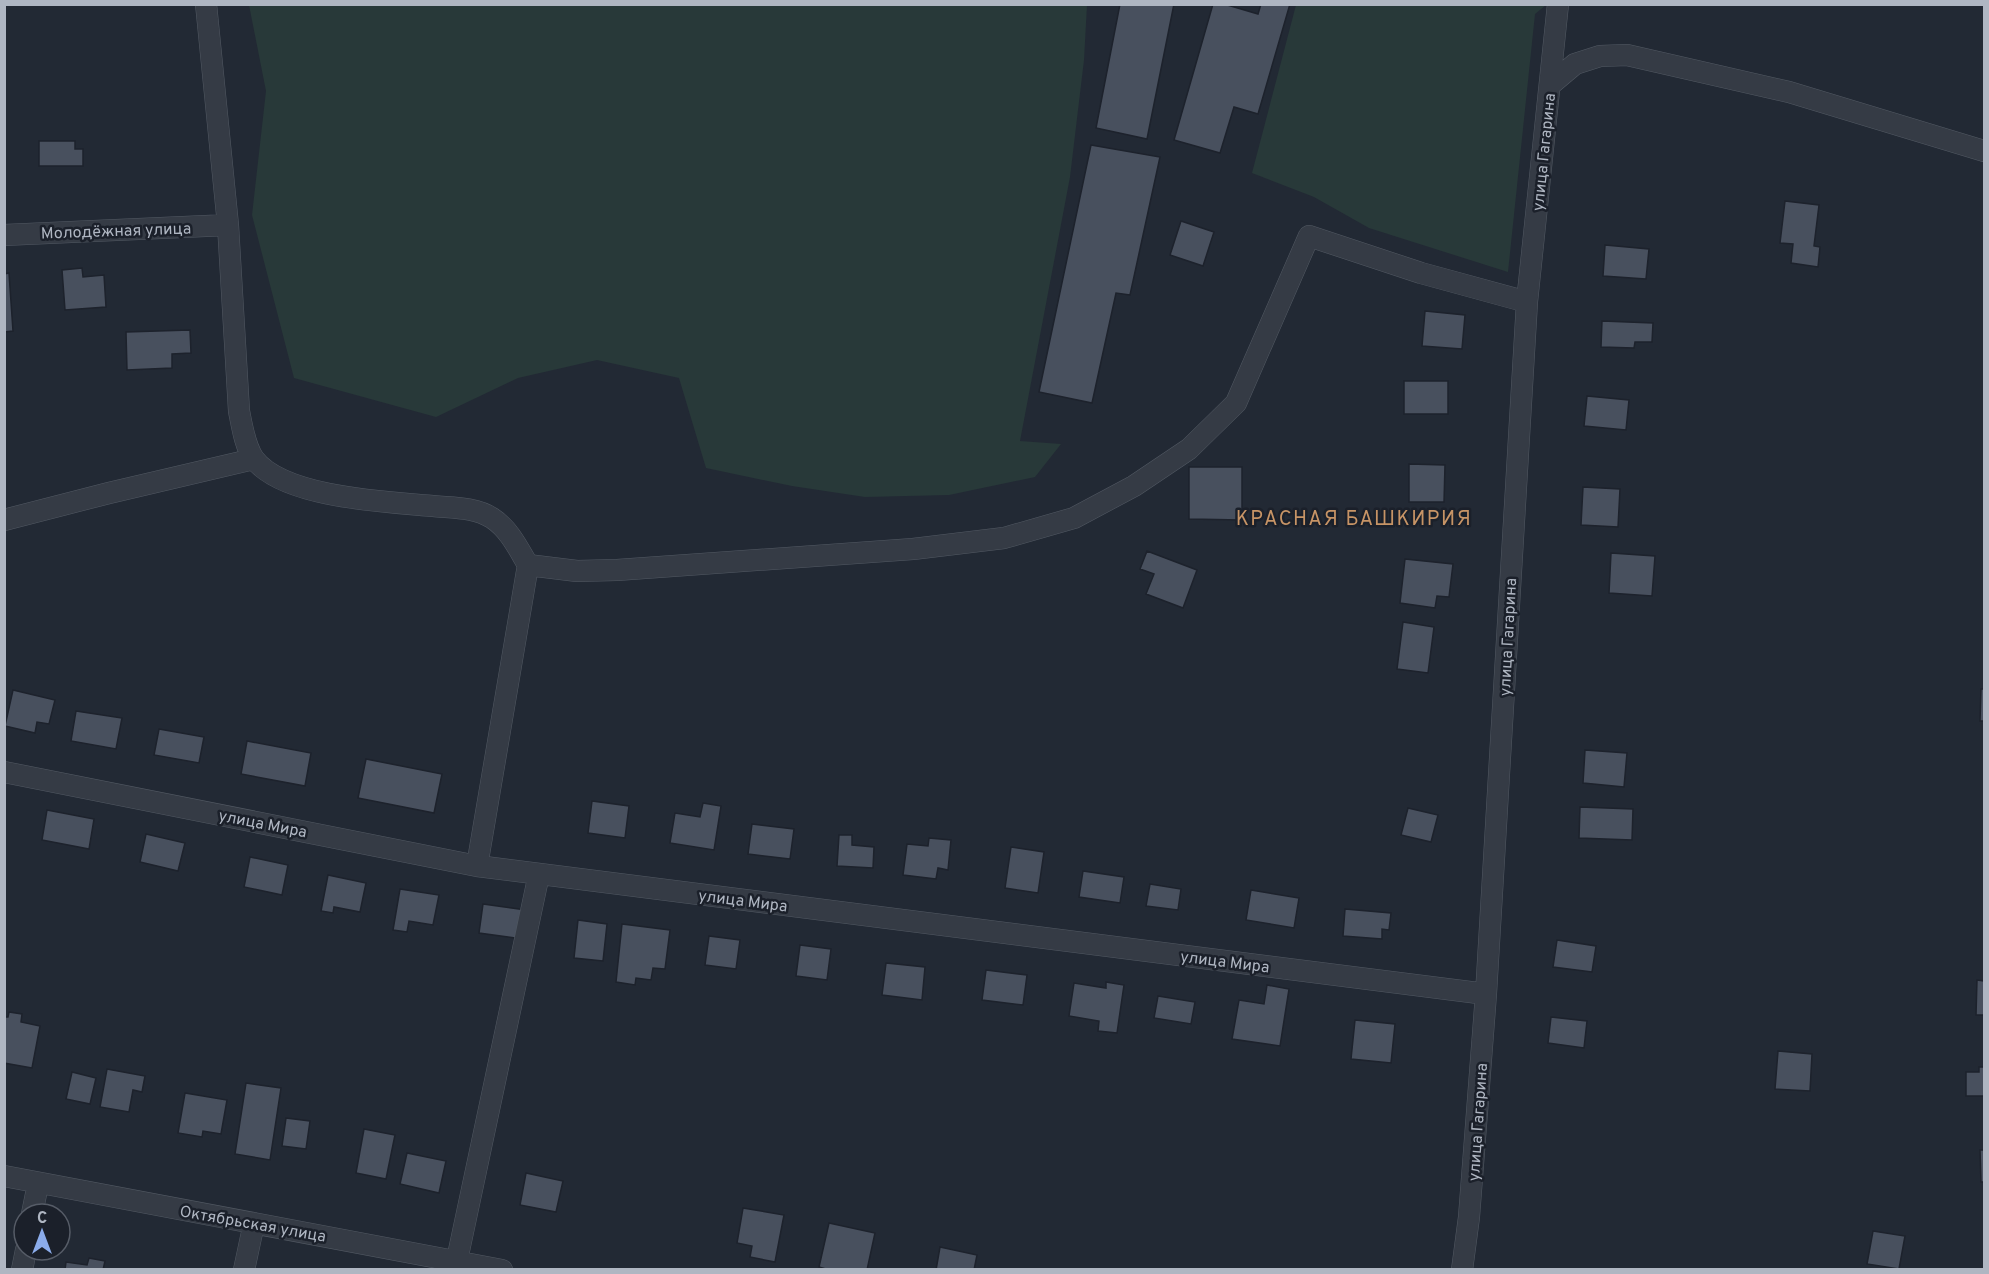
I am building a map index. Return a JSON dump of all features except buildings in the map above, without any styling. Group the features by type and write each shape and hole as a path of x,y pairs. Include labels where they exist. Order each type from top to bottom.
{"street":[{"path":"206,4 228,225 239,411 244,435 254,459 272,474 308,490 351,498 468,509 491,517 509,533 528,565 477,866"},
{"name":"улица Гагарина","path":"1462,1269 1469,1216 1486,994 1527,302 1558,4"},
{"path":"1550,85 1575,64 1600,56 1627,55 1789,92 1984,151"},
{"name":"Молодёжная улица","path":"4,235 228,225"},
{"path":"528,565 577,571 617,570 913,549 1004,538 1074,518 1134,486 1188,449 1236,403 1309,236 1421,273 1527,302"},
{"path":"4,520 254,459"},
{"name":"улица Мира","path":"4,772 477,866 1486,994"},
{"path":"457,1260 539,874"},
{"name":"Октябрьская улица","path":"4,1176 502,1269"},
{"path":"34,1202 38,1184"},
{"path":"244,1269 254,1223"}],"shaded area":[{"path":"249,5 1087,5 1084,60 1070,177 1020,441 1061,444 1035,477 949,495 865,497 792,486 706,468 679,378 597,360 518,378 436,417 294,378 252,215 266,91"},
{"path":"1296,5 1546,5 1535,14 1508,272 1369,228 1314,197 1252,173"}],"district":[{"name":"КРАСНАЯ БАШКИРИЯ","path":"1354,518"}]}
